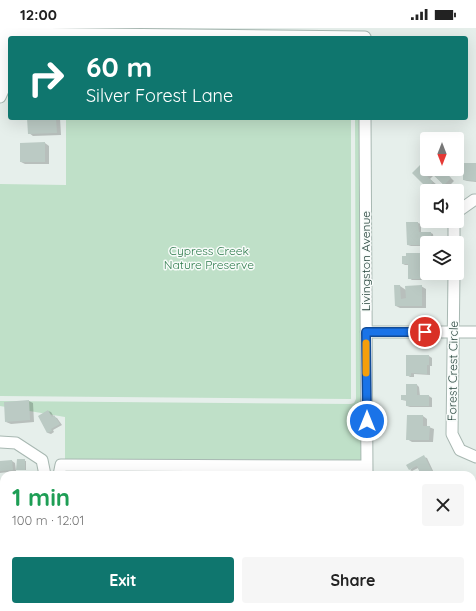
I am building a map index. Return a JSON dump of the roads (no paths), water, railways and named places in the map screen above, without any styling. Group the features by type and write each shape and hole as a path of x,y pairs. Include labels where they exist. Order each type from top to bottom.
{"street":[{"path":"0,97 5,86 5,30 365,34"},
{"name":"Livingston Avenue","path":"366,120 367,470"},
{"path":"464,207 476,200"},
{"name":"Forest Crest Circle","path":"454,280 452,434 460,450 476,457"},
{"path":"366,332 476,332"},
{"path":"0,442 16,443 42,460 44,471"},
{"path":"60,471 61,465 367,470"}],"park label":[{"name":"Cypress Creek Nature Preserve","path":"209,258"}]}
